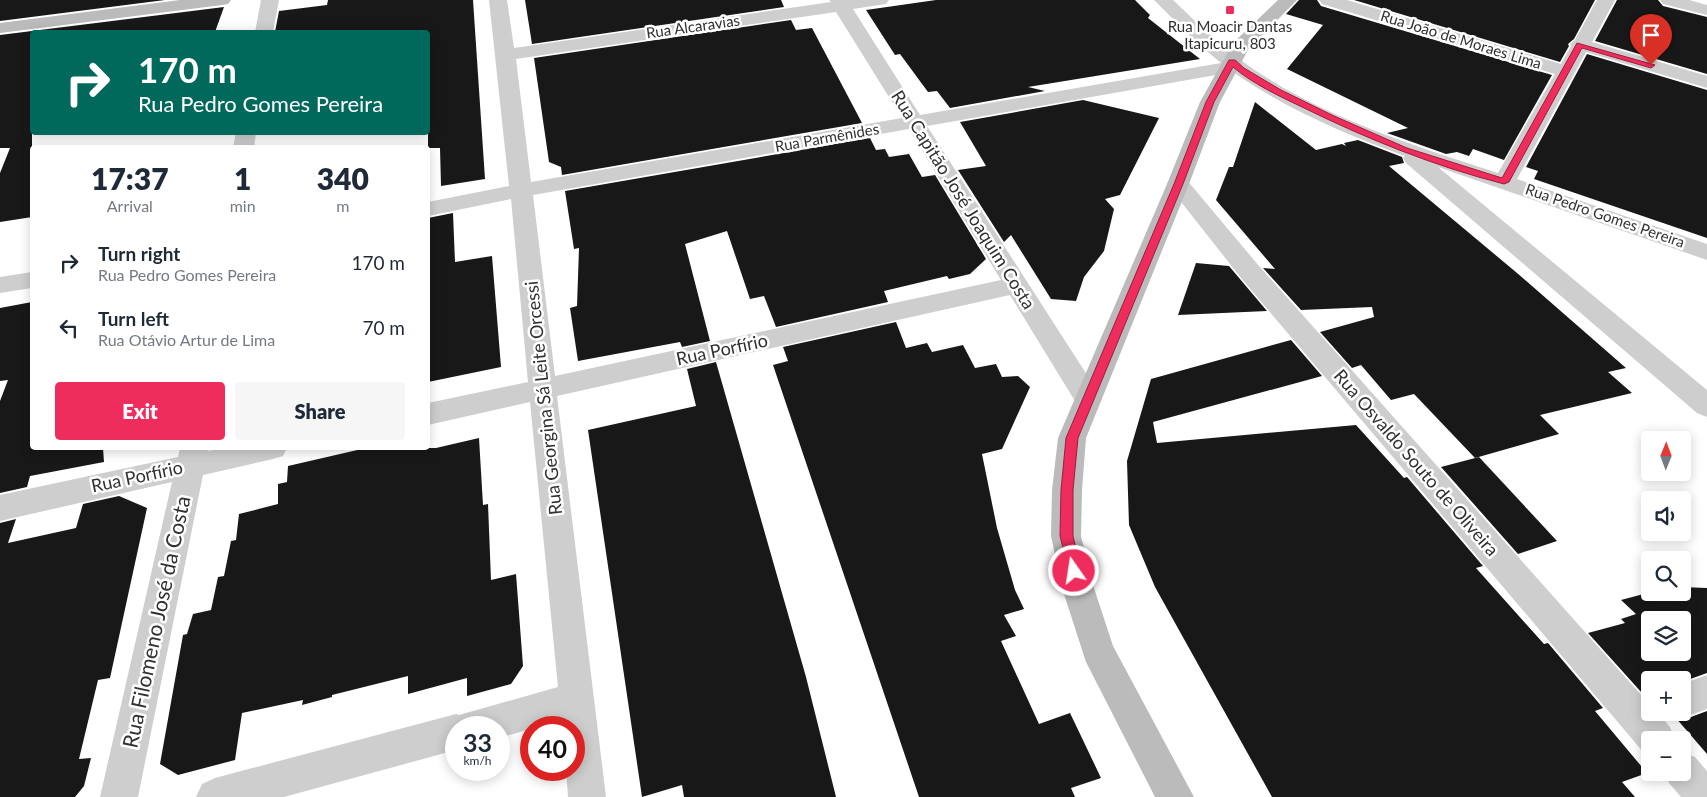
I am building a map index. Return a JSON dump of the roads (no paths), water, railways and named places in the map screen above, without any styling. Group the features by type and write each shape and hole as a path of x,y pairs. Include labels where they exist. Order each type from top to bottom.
{"street":[{"path":"0,28 222,0"},
{"path":"264,30 270,0"},
{"name":"Rua Georgina Sá Leite Orcessi","path":"498,0 506,55 587,797"},
{"name":"Rua Alcaravias","path":"506,55 840,3 880,0"},
{"name":"Rua Pedro Gomes Pereira","path":"1163,0 1230,65 1241,69 1278,92 1331,118 1404,150 1504,182 1707,252"},
{"path":"1175,797 1098,651 1078,588 1066,536 1067,490 1072,438 1178,184 1210,102 1240,47 1288,0"},
{"name":"Rua João de Moraes Lima","path":"1328,0 1565,71"},
{"path":"1504,182 1606,0"},
{"path":"1669,0 1707,10"},
{"name":"Rua Capitão José Joaquim Costa","path":"840,3 1088,399"},
{"path":"1580,44 1707,82"},
{"name":"Rua Parmênides","path":"430,210 521,190 915,123 1230,65"},
{"path":"1404,150 1707,406"},
{"name":"Rua Osvaldo Souto de Oliveira","path":"1178,184 1250,272 1650,724"},
{"path":"0,285 30,280"},
{"name":"Rua Porfírio","path":"430,414 1016,285"},
{"name":"Rua Porfírio","path":"0,508 193,456 253,450"},
{"name":"Rua Filomeno José da Costa","path":"118,797 193,456"},
{"path":"1691,698 1707,692"},
{"path":"510,717 576,699"},
{"path":"215,797 445,735"},
{"path":"1691,781 1705,797"}],"place":[{"name":"Rua Moacir Dantas Itapicuru, 803","path":"1230,10"}]}
